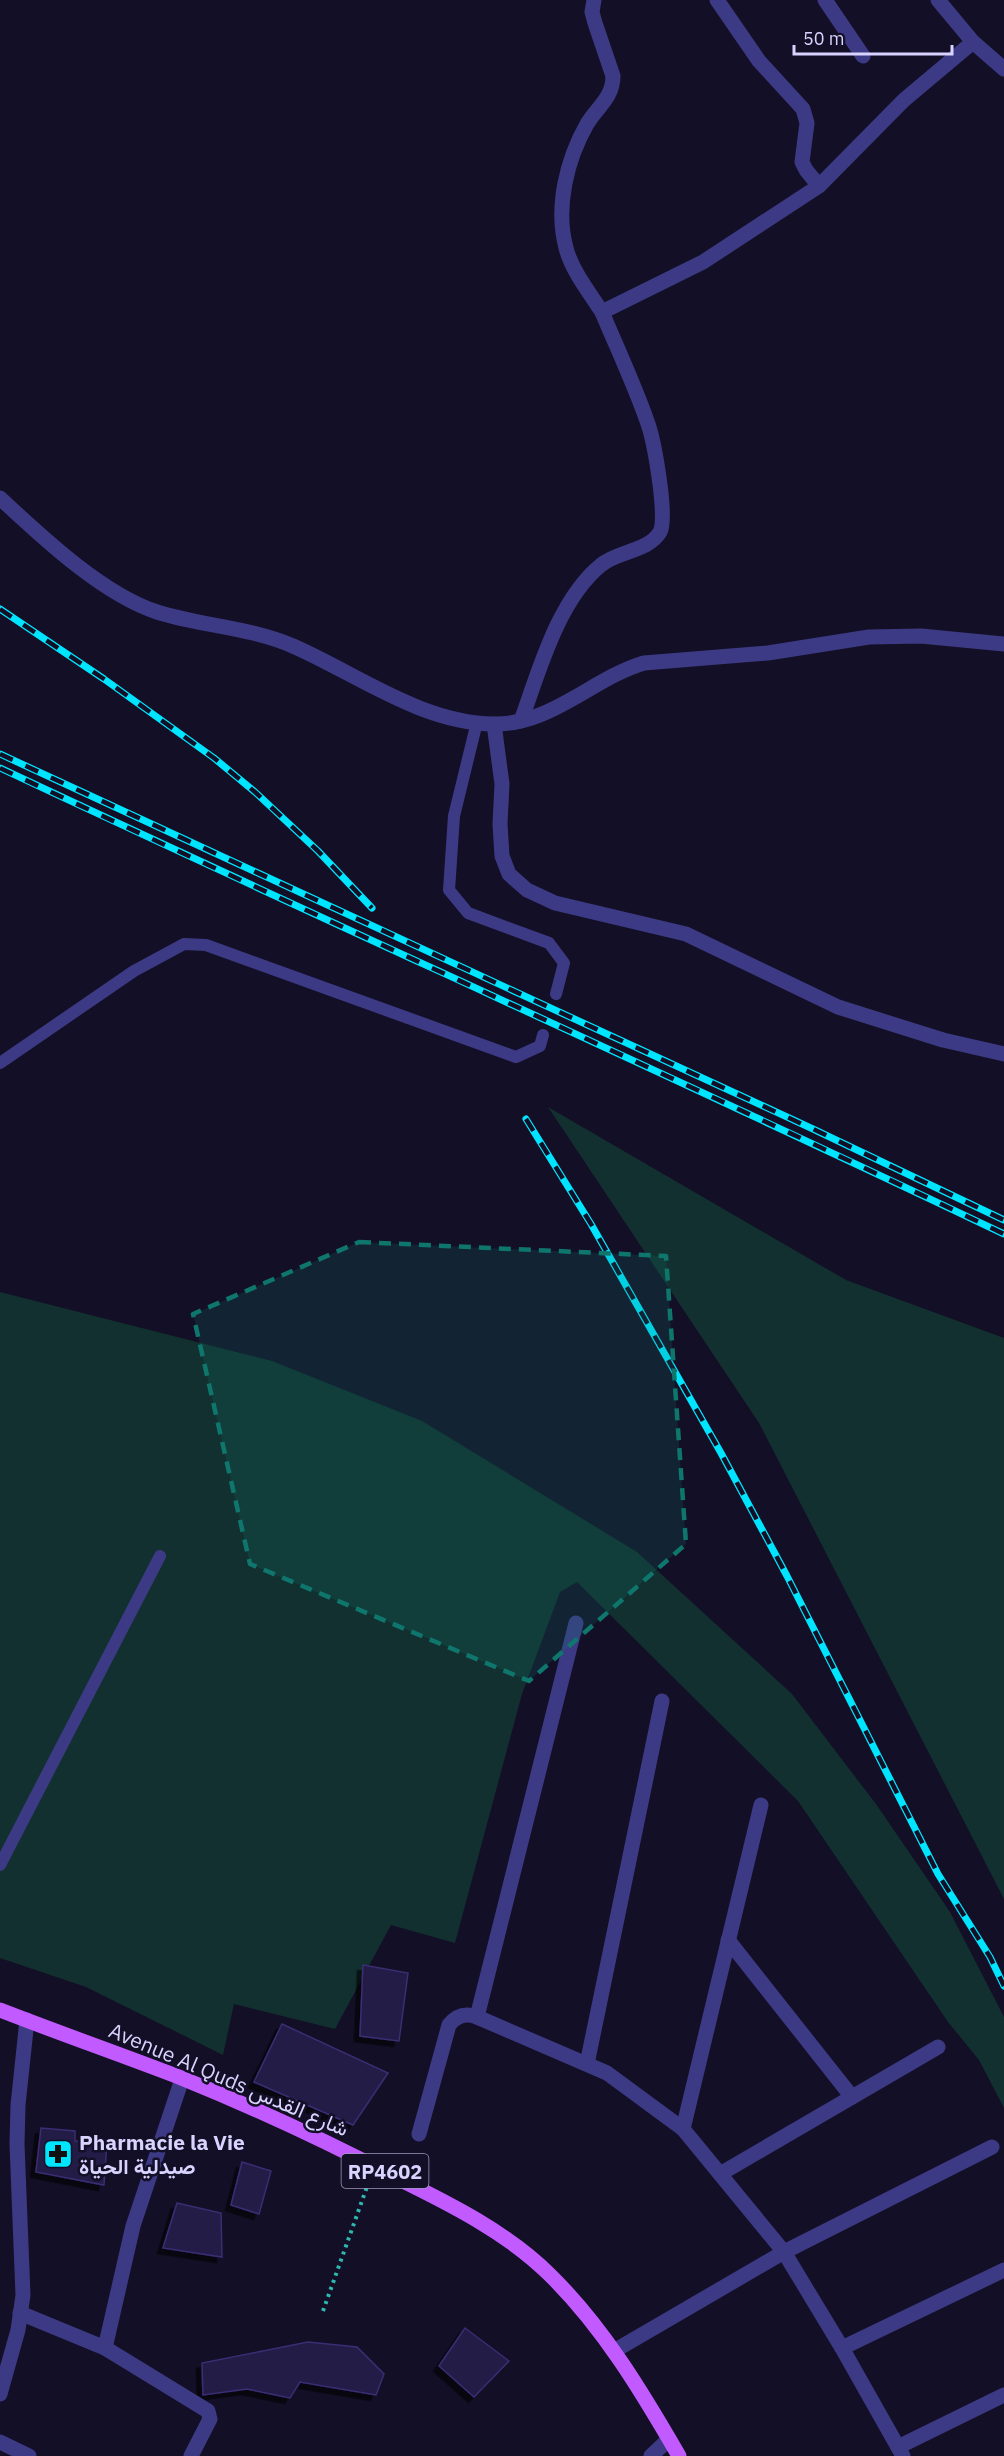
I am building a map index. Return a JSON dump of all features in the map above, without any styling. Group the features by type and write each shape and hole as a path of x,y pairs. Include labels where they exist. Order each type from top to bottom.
{"main road":[{"name":"Avenue Al Quds شارع القدس","path":"0,2010 182,2079 374,2166 452,2205 503,2237 549,2273 588,2316 614,2350 679,2456"}],"street":[{"path":"521,721 557,627 583,584 602,564 654,539 662,525 663,506 648,423 602,312 574,268 566,249 561,224 566,180 575,146 589,120 610,94 613,86 613,76 592,12 594,0"},
{"path":"717,0 759,61 803,109 807,123 802,162 819,186"},
{"path":"825,0 863,56"},
{"path":"938,0 973,42 1004,69"},
{"path":"602,312 703,262 739,241 819,186 904,100 973,42"},
{"path":"0,498 75,565 134,602 176,617 266,636 293,646 411,704 446,716 477,722 494,724 521,721 580,696 629,668 644,663 760,654 869,637 921,636 1004,645"},
{"path":"494,724 502,784 500,824 502,856 509,874 527,890 555,903 686,934 838,1007 943,1040 1004,1054"},
{"path":"477,2017 576,1623"},
{"path":"587,2064 662,1701"},
{"path":"682,2129 761,1805"},
{"path":"728,1940 852,2097"},
{"path":"419,2134 449,2025 453,2020 465,2015 477,2017 587,2064 607,2073 682,2129 784,2252 901,2452 1004,2395"},
{"path":"0,2394 23,2295 18,2106 27,2020"},
{"path":"720,2174 938,2047"},
{"path":"105,2348 133,2226 182,2079"},
{"path":"614,2350 784,2252 992,2147"},
{"path":"842,2348 1004,2270"},
{"path":"20,2313 105,2348 208,2411 210,2420 191,2456"},
{"path":"651,2456 669,2439"},
{"path":"0,2442 29,2456"}],"lane":[{"path":"477,722 454,816 450,890 468,913 549,943 564,963 556,994"},
{"path":"0,1062 134,971 184,944 206,945 516,1058 540,1046 543,1035"},
{"path":"0,1865 160,1556"}],"path":[{"path":"323,2311 374,2166"}],"highlighted area":[{"path":"359,1242 666,1256 686,1544 529,1681 250,1564 193,1314"}],"green space":[{"path":"548,1107 846,1280 1004,1338 1004,1899 759,1423"},
{"path":"0,1292 272,1361 422,1421 637,1552 792,1694 876,1804 950,1912 1004,2017 1004,2108 979,2060 948,2022 798,1801 577,1582 560,1592 522,1694 455,1943 391,1925 335,2029 234,2004 223,2055 86,1987 0,1958"}],"building":[{"path":"363,1965 408,1973 399,2041 360,2036"},
{"path":"282,2024 388,2073 353,2125 254,2082"},
{"path":"41,2128 75,2131 75,2141 107,2142 104,2185 36,2172"},
{"path":"242,2162 271,2171 259,2214 231,2205"},
{"path":"177,2203 221,2213 222,2257 163,2248"},
{"path":"465,2328 509,2361 474,2397 439,2366"},
{"path":"308,2342 357,2347 384,2374 376,2395 300,2382 290,2398 247,2389 203,2395 202,2363"}],"railway":[{"path":"0,609 104,679 214,758 255,792 318,851 372,908"},
{"path":"0,754 813,1129 1004,1220"},
{"path":"0,768 1004,1234"},
{"path":"526,1119 591,1224 721,1453 787,1576 938,1874 990,1957 1004,1986"}],"place":[{"name":"Pharmacie la Vie صيدلية الحياة","path":"58,2154"}]}
